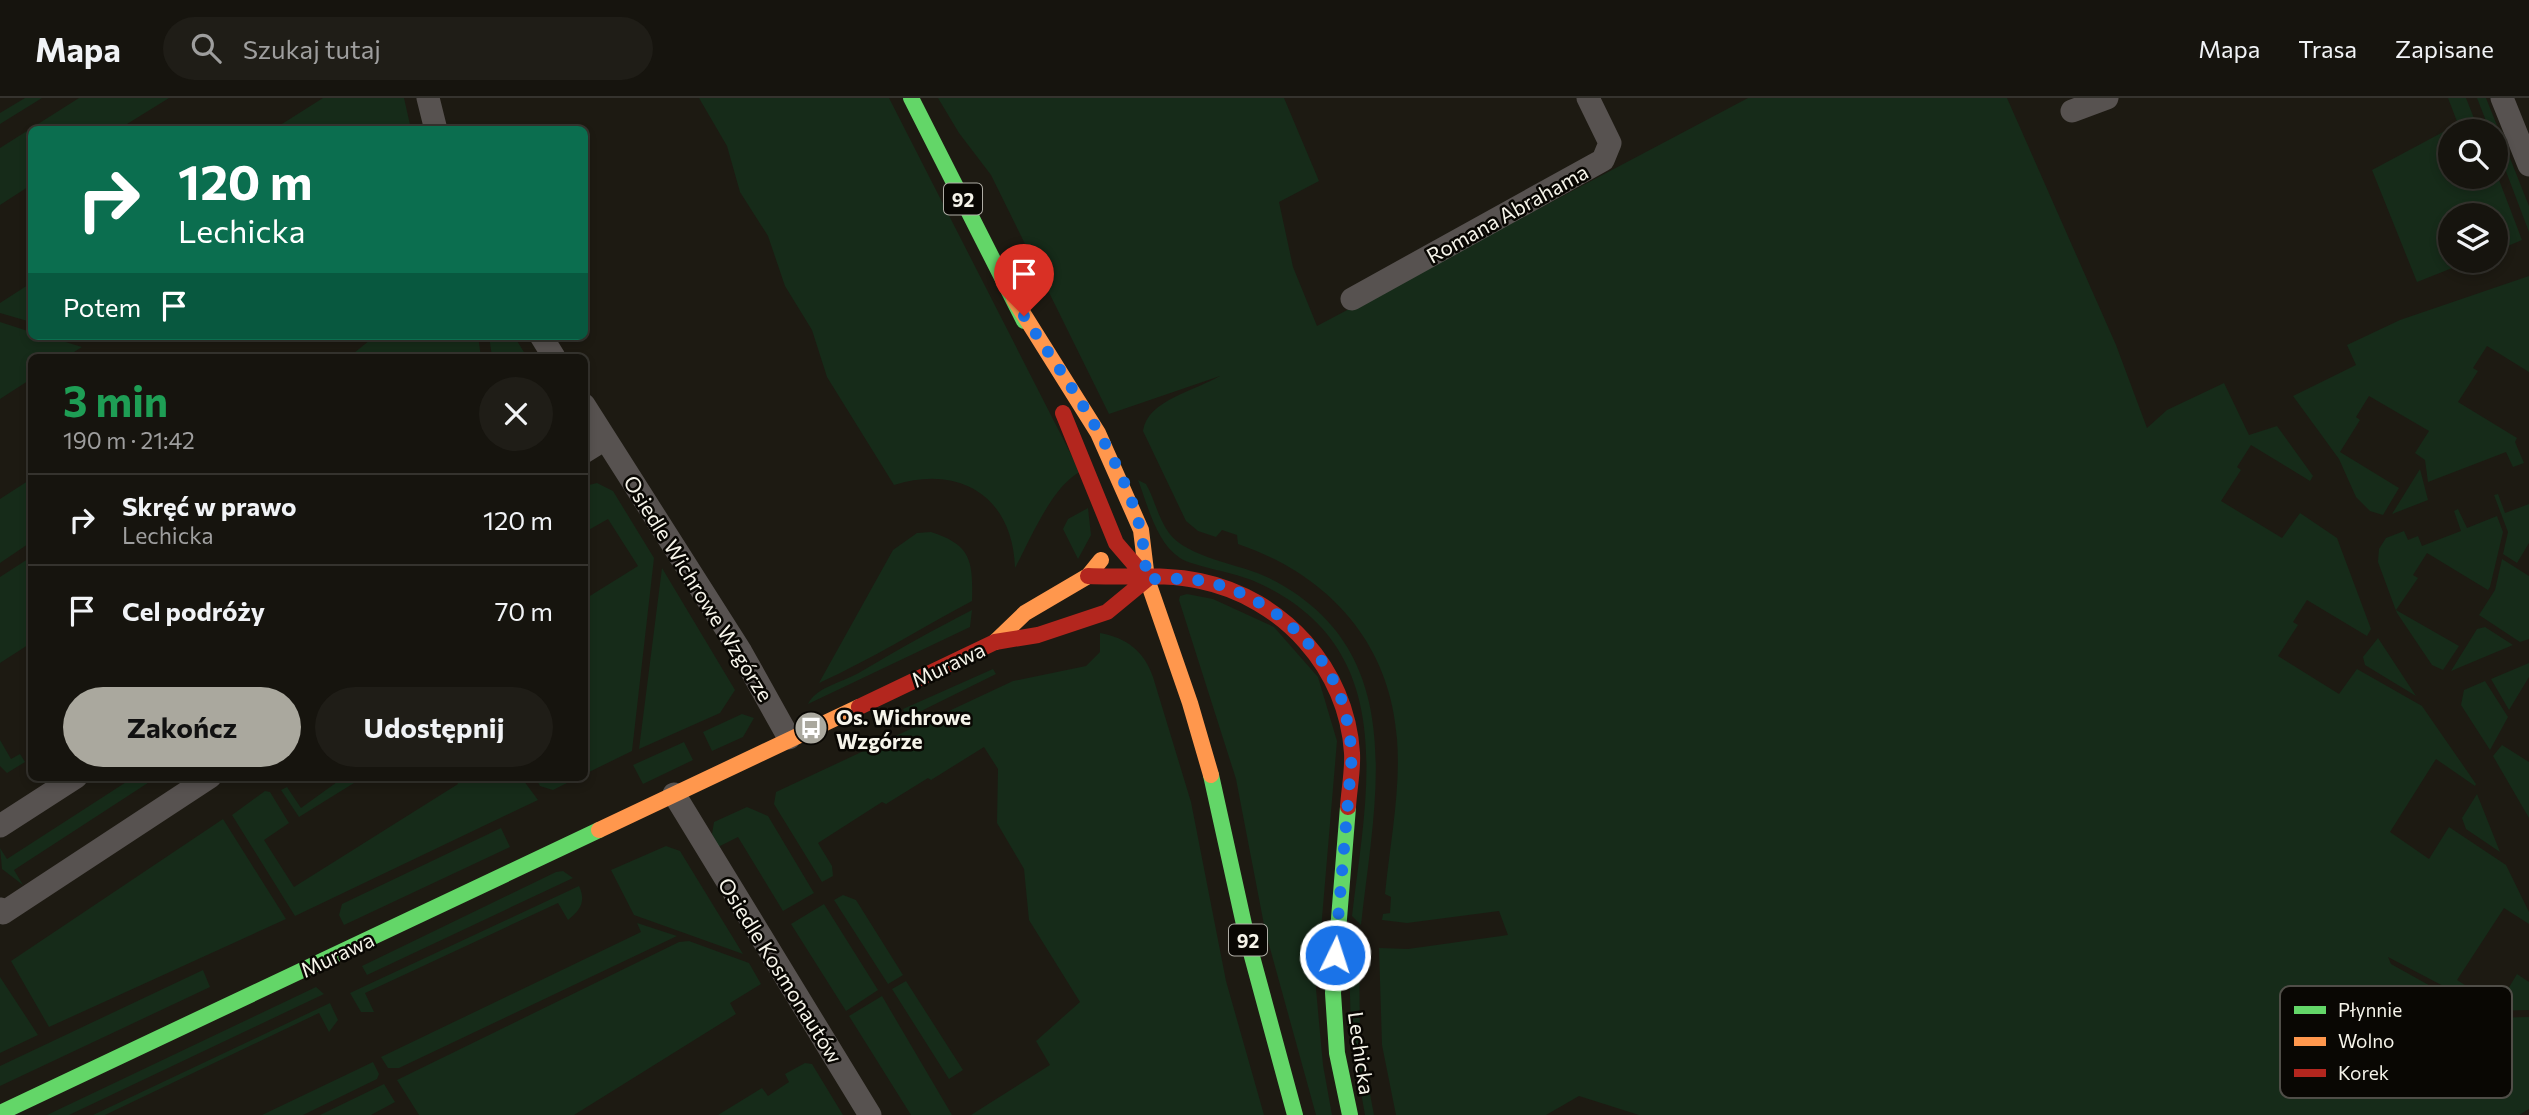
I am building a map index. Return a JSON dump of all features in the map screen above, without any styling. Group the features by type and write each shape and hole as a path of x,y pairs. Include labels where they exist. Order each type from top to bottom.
{"street":[{"path":"428,98 435,126"},
{"name":"92","path":"911,98 1014,299 1116,543 1147,579"},
{"name":"Romana Abrahama","path":"1352,299 1603,160 1611,144 1588,98"},
{"path":"2072,111 2107,98"},
{"path":"2502,98 2529,165"},
{"name":"92","path":"1014,299 1098,433 1141,530 1147,579 1190,703 1216,793 1247,938 1295,1115"},
{"name":"Osiedle Wichrowe Wzgórze","path":"588,411 741,652 789,738"},
{"path":"588,450 605,439"},
{"name":"Murawa","path":"995,642 1025,613 1088,576 1116,543"},
{"path":"1088,576 1147,579"},
{"name":"Murawa","path":"0,1113 995,642 1038,635 1084,622 1107,612 1147,579"},
{"name":"Lechicka","path":"1147,579 1196,580 1223,588 1267,608 1311,645 1337,688 1349,729 1352,754 1333,993 1337,1053 1350,1115"},
{"path":"0,826 70,781"},
{"path":"0,909 2,913 204,781"},
{"name":"Osiedle Kosmonautów","path":"674,794 870,1115"}],"green space":[{"path":"25,98 42,98 0,124 0,113"},
{"path":"79,98 169,98 124,126 35,126"},
{"path":"323,98 404,98 410,126 279,126"},
{"path":"699,98 889,98 1080,472 1060,489 1051,501 1015,568 1012,543 1005,522 993,505 978,492 961,483 940,479 894,485 827,377 812,330 785,286 768,236 740,192 727,146"},
{"path":"938,98 1284,98 1319,181 1279,202 1293,267 1317,326 1748,98 2007,98 2116,345 2147,428 2167,410 2224,383 2249,435 2277,426 2313,476 2310,481 2251,445 2237,467 2241,470 2221,501 2282,538 2300,513 2337,538 2371,629 2367,636 2307,600 2293,622 2298,625 2278,656 2339,694 2357,669 2422,706 2476,784 2475,786 2436,759 2390,832 2429,859 2449,827 2506,865 2529,912 2529,924 2504,908 2457,980 2466,986 2443,986 2388,957 2391,964 2431,986 2280,986 2280,1098 2512,1098 2512,1017 2529,1017 2529,1109 2519,1115 1639,1115 1579,1096 1546,1115 1396,1115 1382,1045 1379,948 1408,949 1508,935 1499,911 1407,923 1382,920 1383,914 1390,913 1391,897 1385,894 1396,797 1397,739 1392,704 1382,672 1367,643 1349,617 1326,594 1300,574 1270,557 1238,544 1237,535 1222,530 1216,537 1198,531 1186,521 1143,431 1153,411 1174,397 1220,376 1109,414 991,175 959,133"},
{"path":"2448,98 2466,98 2474,119 2456,119"},
{"path":"2477,98 2486,98 2494,119 2485,119"},
{"path":"28,130 28,187 0,205 0,148"},
{"path":"2438,135 2438,189 2502,189 2508,203 2438,203 2440,273 2417,282 2372,170"},
{"path":"2508,153 2529,206 2529,232 2508,177"},
{"path":"2508,203 2522,240 2508,246"},
{"path":"2529,276 2529,372 2487,346 2473,368 2478,371 2458,402 2517,438 2515,442 2524,463 2513,467 2506,452 2428,482 2425,460 2415,453 2429,431 2369,396 2356,417 2360,420 2340,452 2399,488 2383,515 2370,511 2356,497 2339,459 2293,396 2356,365 2347,345 2400,320"},
{"path":"28,285 28,321 0,313 0,303"},
{"path":"0,322 28,331 28,340 59,340 82,347 71,354 28,354 28,381 0,399"},
{"path":"370,340 479,340 481,354 353,354"},
{"path":"490,340 516,340 525,354 492,354"},
{"path":"2420,469 2428,500 2392,514"},
{"path":"1138,480 1146,484 1165,527 1177,542 1201,555 1269,578 1315,608 1346,645 1365,686 1374,730 1376,778 1373,827 1361,925 1352,916 1364,819 1366,772 1364,726 1354,683 1334,644 1302,610 1256,582 1186,561 1172,551 1154,523"},
{"path":"28,481 28,544 0,563 0,499"},
{"path":"597,483 613,491 654,558 632,751 588,773 588,597 638,566 608,519 588,530 588,485"},
{"path":"2498,494 2505,513 2529,504 2529,543 2517,563 2503,554 2508,532 2494,495"},
{"path":"1088,508 1091,535 1078,559 1063,529 1068,519"},
{"path":"2458,509 2467,528 2497,516 2503,532 2490,587 2488,590 2427,553 2413,575 2418,578 2396,610 2459,646 2443,670 2432,665 2397,613 2378,562 2379,549 2386,538 2404,531 2408,540 2418,536 2422,546 2461,531 2454,511"},
{"path":"931,532 955,543 967,557 972,576 972,601 819,683 893,550 917,533"},
{"path":"28,559 28,645 0,663 0,577"},
{"path":"2502,559 2529,576 2529,639 2520,642 2479,615 2495,590"},
{"path":"662,568 735,690 720,713 639,749"},
{"path":"1187,594 1213,599 1274,627 1318,677 1337,741 1316,989 1323,1065 1332,1115 1316,1115 1265,930 1236,779 1179,600 1180,596"},
{"path":"972,610 970,627 808,704 818,693"},
{"path":"2485,627 2513,645 2451,671 2477,629"},
{"path":"1100,633 1118,638 1133,647 1145,660 1153,677 1191,802 1226,981 1264,1115 971,1115 1050,1065 1036,1041 1080,1002 1029,920 1024,869 997,823 998,769 984,747 931,780 928,778 886,804 882,802 818,843 832,866 833,876 822,882 774,804 776,792 1013,681 1086,666 1100,652"},
{"path":"2378,638 2416,696 2365,665 2363,657"},
{"path":"2529,663 2529,677 2509,710 2491,679"},
{"path":"993,669 996,674 907,718 903,709"},
{"path":"2485,681 2508,717 2490,750 2461,705 2464,690"},
{"path":"742,714 754,718 743,737 712,751 703,732"},
{"path":"0,740 11,759 20,754 25,762 7,773 0,766"},
{"path":"684,742 693,760 643,784 633,765"},
{"path":"2502,745 2529,762 2529,818 2493,756"},
{"path":"128,781 151,781 14,870 23,885 2,869 0,848 7,859"},
{"path":"338,781 354,783 299,817 281,790 287,787 301,808"},
{"path":"456,781 524,781 538,800 295,916 232,815 265,791 270,792 289,823 264,840 294,887 458,784"},
{"path":"537,781 571,781 553,790 540,786"},
{"path":"2477,794 2500,852 2466,829 2462,818"},
{"path":"747,807 768,816 814,893 783,911 738,837 718,847 712,834 714,822"},
{"path":"223,819 286,919 49,1027 11,961"},
{"path":"501,828 510,847 344,925 339,915 342,904"},
{"path":"666,846 680,851 743,954 634,915 611,870"},
{"path":"563,871 573,878 367,975 362,966 556,872"},
{"path":"579,886 581,905 568,920 558,903 365,993 374,1012 361,1012 350,993"},
{"path":"843,895 856,900 903,975 888,984 834,900"},
{"path":"824,904 878,990 846,1011 791,924"},
{"path":"637,923 677,936 399,1068 388,1068 381,1057 641,932"},
{"path":"689,941 749,963 761,984 730,1003 736,1014 574,1115 419,1115 397,1080 679,942"},
{"path":"1359,947 1360,1041 1374,1115 1365,1115 1351,1036 1349,954"},
{"path":"203,970 210,987 0,1086 0,1066"},
{"path":"2517,974 2529,982 2529,1010 2512,1010 2512,986 2510,986"},
{"path":"0,977 38,1035 0,1053"},
{"path":"906,981 963,1070 949,1079 892,989"},
{"path":"316,987 324,994 69,1115 47,1115"},
{"path":"882,996 952,1115 911,1115 849,1016"},
{"path":"330,1003 338,1020 329,1032 319,1013 105,1115 93,1115"},
{"path":"373,1062 379,1074 377,1079 303,1115 262,1115"},
{"path":"805,1063 812,1064 843,1115 718,1115 762,1088 768,1096 789,1082 785,1074"},
{"path":"384,1084 395,1102 371,1115 320,1115"}],"traffic: fast":[{"path":"911,98 1024,321"},
{"path":"1211,775 1247,938 1295,1115"},
{"path":"1348,807 1333,993 1337,1053 1350,1115"},
{"path":"0,1113 599,830"}],"traffic: slow":[{"path":"1014,299 1098,433 1141,530 1147,579 1190,703 1211,775"},
{"path":"995,642 1025,613 1088,576 1101,560"},
{"path":"599,830 859,707"}],"traffic: jam":[{"path":"1063,413 1116,543 1147,579"},
{"path":"1088,576 1158,576 1200,581 1230,590 1258,603 1283,621 1305,642 1324,666 1338,693 1347,722 1352,753 1348,807"},
{"path":"859,707 995,642 1038,635 1107,612 1147,579"}],"place":[{"name":"Os. Wichrowe Wzgórze","path":"811,728"}],"route":[{"path":"1024,316 1098,433 1114,464 1141,530 1147,579 1196,580 1246,597 1267,608 1292,626 1311,645 1325,664 1337,688 1349,729 1352,754 1335,955"}]}
